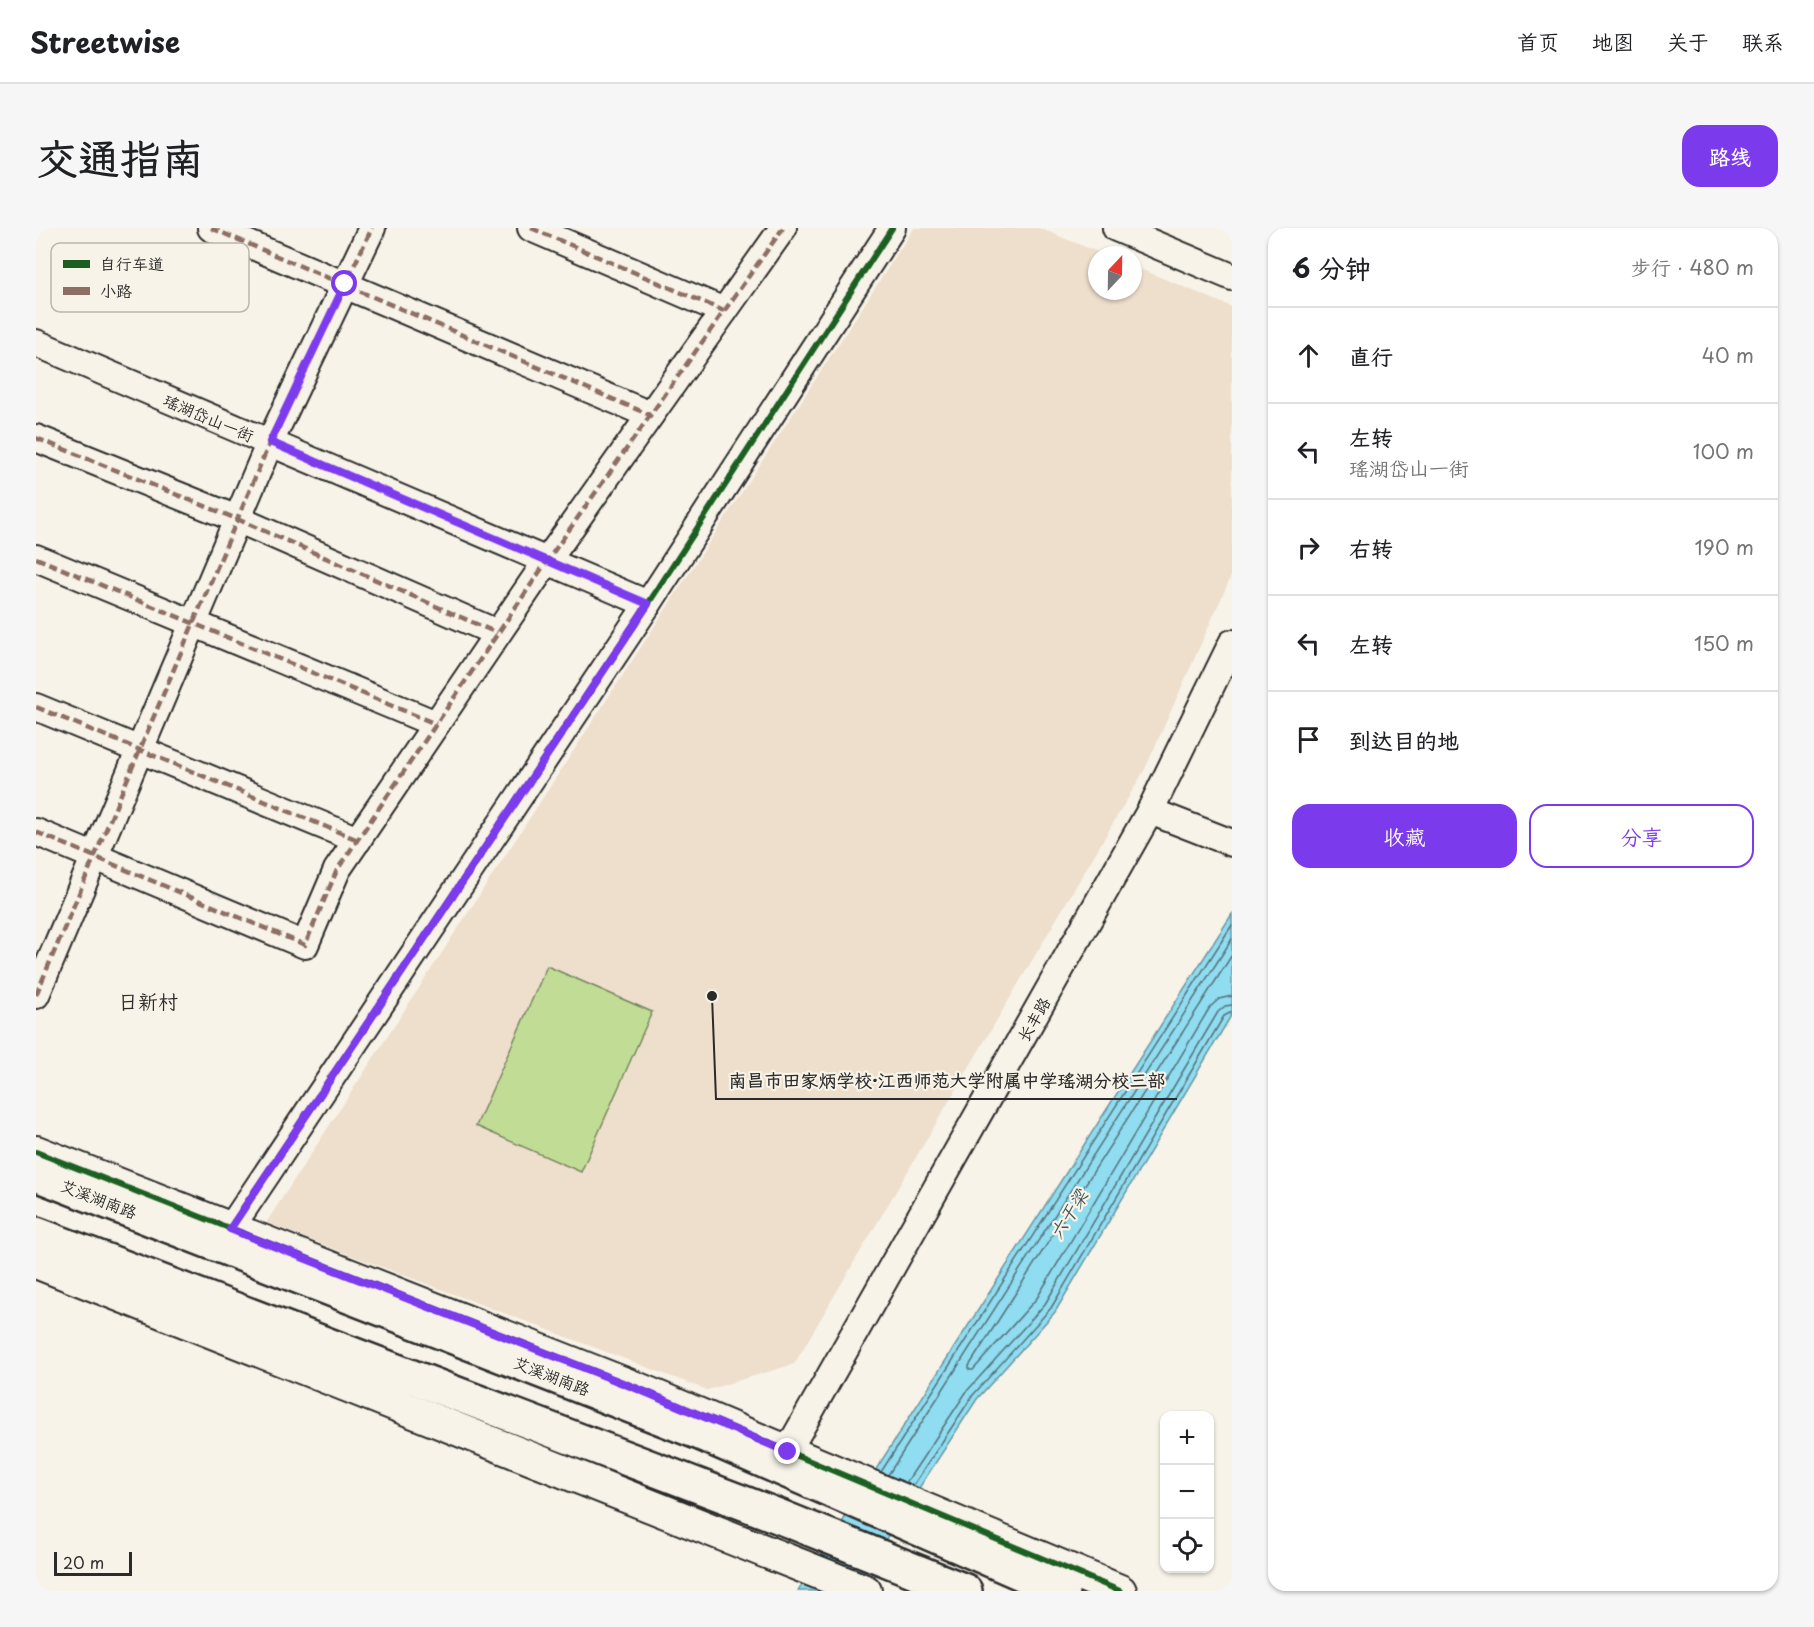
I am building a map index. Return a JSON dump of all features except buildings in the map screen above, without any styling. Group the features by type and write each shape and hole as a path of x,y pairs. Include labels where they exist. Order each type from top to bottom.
{"main road":[{"name":"艾溪湖南路","path":"36,1174 700,1433 1062,1591"},
{"path":"36,1234 778,1516 965,1591"}],"street":[{"path":"211,228 247,243"},
{"path":"36,995 270,442 372,228"},
{"path":"531,228 724,311"},
{"path":"36,832 305,945 338,870 358,840 547,561 783,228"},
{"path":"230,1229 648,604 892,228"},
{"path":"1116,228 1232,278"},
{"path":"249,244 650,415"},
{"name":"瑶湖岱山一街","path":"36,342 648,604"},
{"path":"36,438 237,519 497,633"},
{"path":"36,558 436,724"},
{"name":"长丰路","path":"788,1452 1150,811 1232,643"},
{"path":"36,707 358,840"},
{"path":"1150,811 1232,843"},
{"path":"36,1152 638,1389 1120,1591"},
{"path":"36,1262 865,1591"}],"shaded area":[{"path":"914,228 1039,228 1088,248 1088,300 1142,300 1142,270 1232,307 1232,574 1145,769 794,1364 707,1390 266,1223"}],"green space":[{"path":"547,966 652,1012 581,1172 476,1126"}],"water":[{"name":"六干梁","path":"1232,914 1232,1014 1055,1312 977,1399 852,1591 798,1591"}],"marked path":[{"path":"211,228 246,243"},
{"path":"36,995 270,442 372,228"},
{"path":"531,228 724,311"},
{"path":"36,832 305,945 337,870 547,561 783,228"},
{"path":"249,244 650,415"},
{"path":"36,438 237,519 497,633"},
{"path":"36,558 436,724"},
{"path":"36,707 358,840"}],"cycle path":[{"path":"230,1229 648,604 892,228"},
{"path":"36,1152 638,1389 1120,1591"}],"place":[{"name":"南昌市田家炳学校·江西师范大学附属中学瑶湖分校三部","path":"712,996"}],"district":[{"name":"日新村","path":"148,1001"}],"route":[{"path":"345,284 270,442 648,604 230,1229 638,1389 788,1452"}]}
